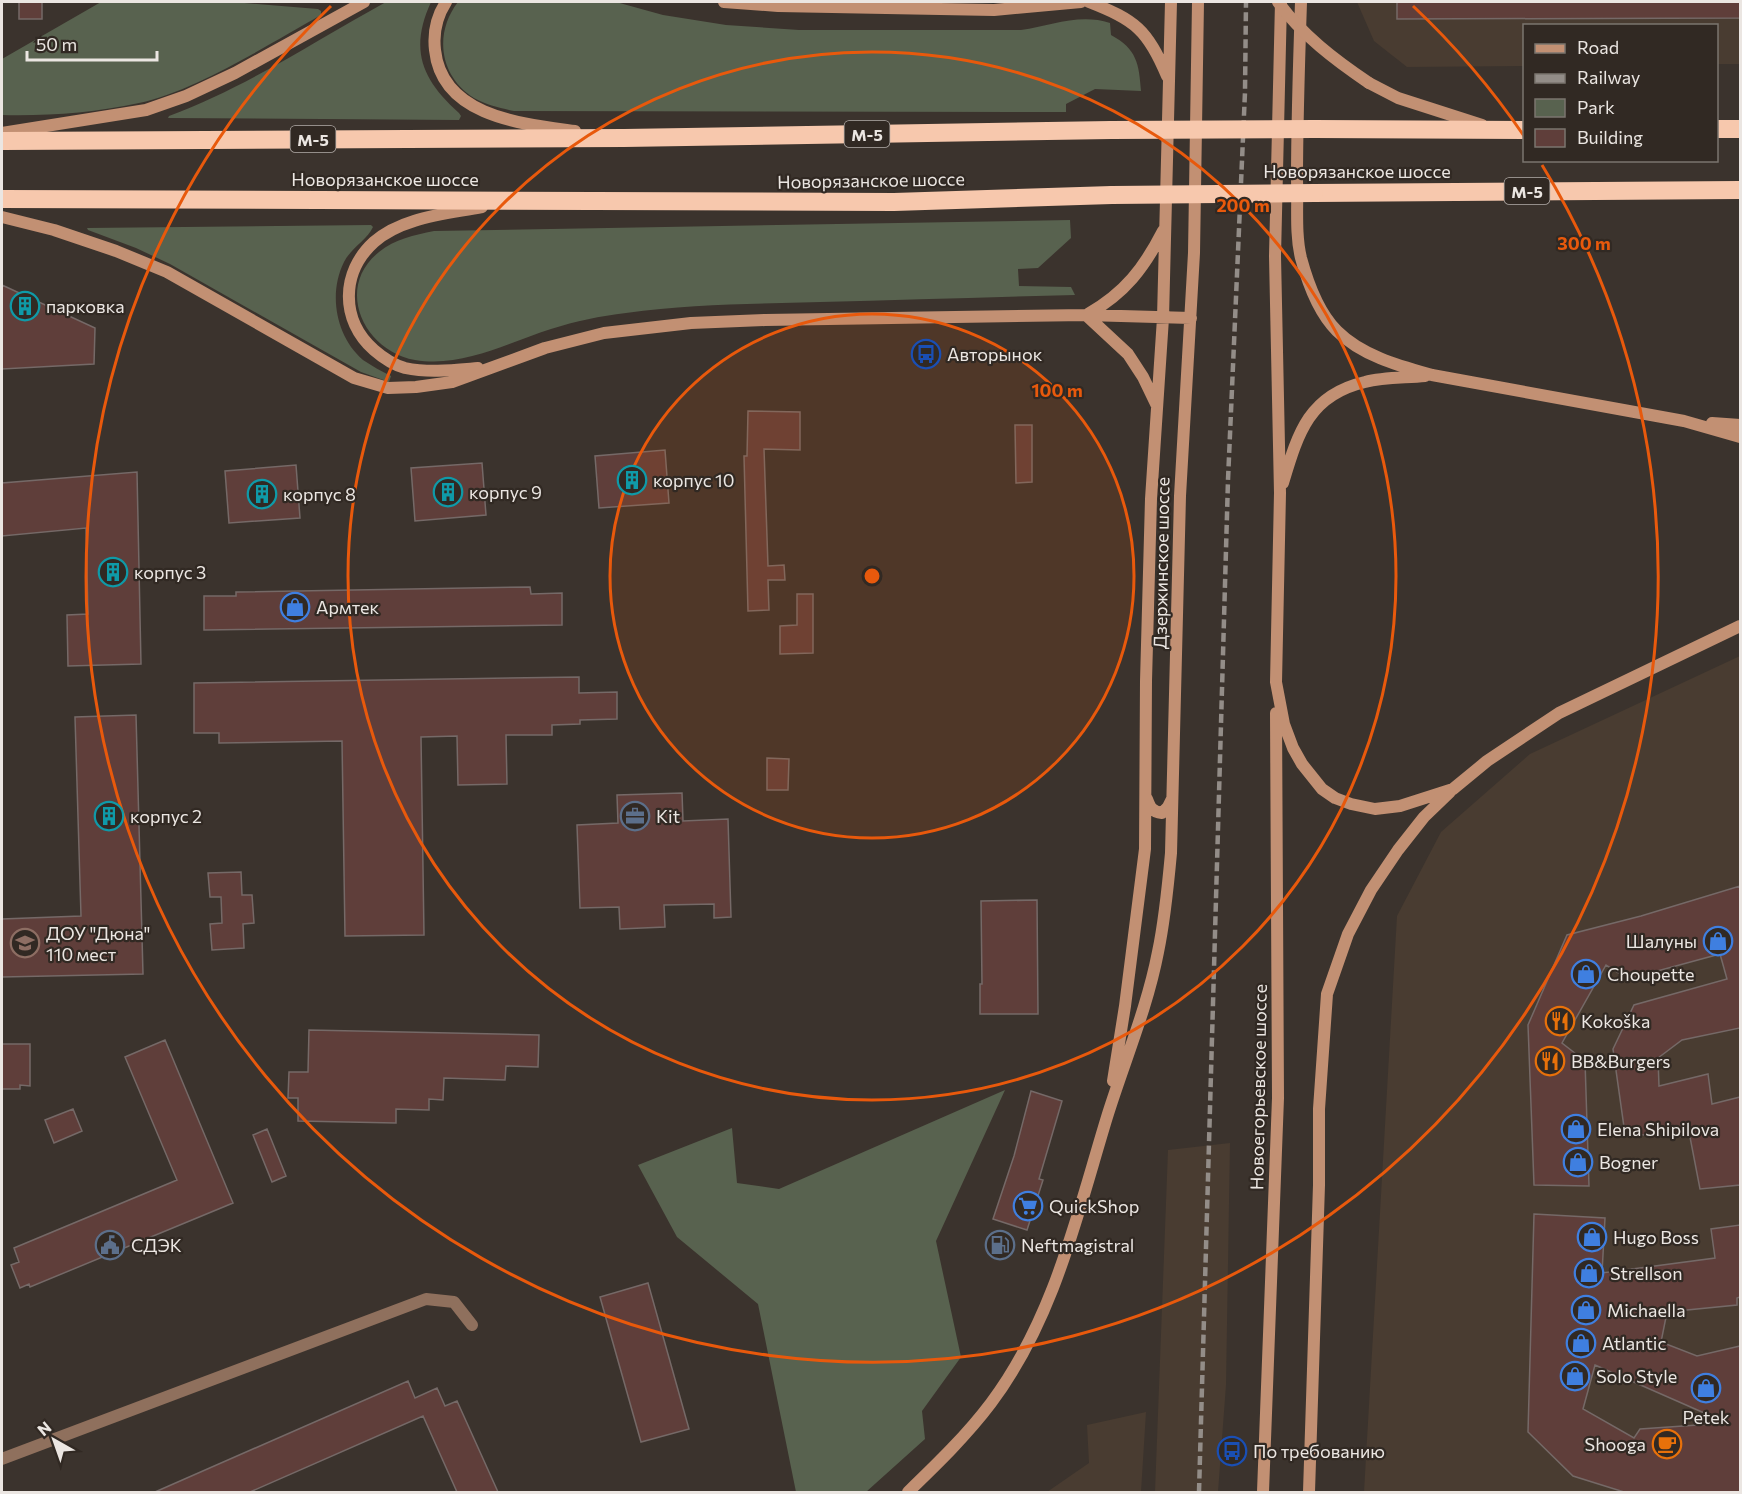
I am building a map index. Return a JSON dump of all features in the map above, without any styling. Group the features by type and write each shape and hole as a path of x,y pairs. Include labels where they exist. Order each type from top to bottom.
{"highway":[{"name":"М-5","path":"2,141 624,138 1111,130 1523,129"},
{"path":"1718,129 1740,129"},
{"name":"Новорязанское шоссе","path":"2,199 894,202 1112,195 1314,192 1740,190"}],"main road":[{"path":"2,133 146,110 186,96 235,73 364,2"},
{"name":"М-5","path":"446,2 436,24 435,56 439,71 448,86 462,99 500,118 533,126 624,138"},
{"path":"724,2 778,6 994,10 1081,2"},
{"path":"1089,2 1116,12 1138,26 1159,56 1169,80"},
{"name":"Дзержинское шоссе","path":"1107,1118 1125,1006 1145,849 1146,681 1151,498 1163,318 1171,2"},
{"name":"Дзержинское шоссе","path":"908,1492 956,1444 992,1402 1025,1349 1055,1284 1084,1200 1158,954 1167,896 1172,798 1180,496 1194,243 1198,2"},
{"name":"М-5","path":"1279,2 1300,29 1322,49 1369,83 1398,98 1495,130"},
{"name":"М-5","path":"1279,2 1275,256 1280,493"},
{"path":"1301,2 1296,110 1298,230 1301,256 1310,286 1320,308 1338,331 1386,361 1432,375 1683,421 1740,436"},
{"name":"М-5","path":"498,366 438,371 404,368 381,356 367,344 349,312 348,295 351,275 360,257 375,241 399,227 431,217 516,200"},
{"name":"М-5","path":"2,217 54,230 116,251 167,272 354,378 388,388 452,382 545,348 604,333 691,323 1086,315 1163,318"},
{"path":"1157,407 1143,376 1128,354 1086,315 1102,306 1134,278 1166,228"},
{"path":"1163,318 1191,318"},
{"path":"1432,375 1367,381 1345,388 1314,410 1303,427 1280,493 1276,682 1284,724 1293,748 1322,789 1335,798 1375,809 1400,806 1453,789"},
{"path":"1683,421 1740,425"},
{"path":"1309,1492 1319,1185 1318,1109 1327,994 1348,934 1371,890 1424,817 1487,761 1559,713 1740,626"},
{"name":"Новоегорьевское шоссе","path":"1263,1492 1278,1098 1276,682"},
{"path":"1147,798 1150,807 1155,812 1161,813 1168,807 1172,798"}],"street":[{"path":"2,1459 426,1299 454,1302 472,1325"}],"shaded area":[{"path":"1357,2 1740,2 1740,64 1718,64 1718,24 1523,24 1523,66 1407,67 1374,41"},
{"path":"1740,656 1740,1492 1364,1492 1397,916 1441,832 1530,754"},
{"path":"1230,1143 1226,1385 1218,1492 1155,1492 1168,1150"},
{"path":"1146,1412 1141,1492 1047,1492 1089,1463 1087,1425"}],"green space":[{"path":"101,2 233,2 318,9 321,15 232,65 162,97 88,111 2,115 2,59"},
{"path":"386,2 431,2 421,35 420,50 423,63 436,88 461,116 459,120 168,118 252,78"},
{"path":"458,2 616,2 663,15 726,25 799,30 1021,30 1065,21 1099,20 1110,23 1111,35 1120,40 1135,58 1141,91 1095,89 1066,104 1066,112 514,111 474,98 453,78 447,66 443,40 450,14"},
{"path":"1070,220 1071,238 1038,268 1018,269 1019,286 1071,287 1075,295 748,304 650,310 579,321 484,353 433,362 415,360 397,354 382,344 369,331 361,316 357,300 358,283 366,267 379,252 398,241 434,231"},
{"path":"371,225 373,227 370,232 347,257 339,274 336,288 337,314 346,339 354,350 363,360 391,376 389,382 361,372 170,264 87,228"},
{"path":"1005,1090 936,1241 961,1357 922,1411 925,1439 866,1492 796,1492 758,1304 677,1237 638,1165 732,1128 737,1183 779,1189"}],"building":[{"path":"19,2 42,2 42,19 19,19"},
{"path":"1397,2 1740,2 1740,18 1397,19"},
{"name":"парковка","path":"2,285 95,328 94,364 2,369"},
{"path":"748,411 800,412 800,450 764,449 768,566 784,565 785,580 768,580 769,610 748,611 744,456 747,456"},
{"path":"1015,425 1032,425 1032,482 1016,483"},
{"name":"корпус 10","path":"665,450 669,503 599,508 595,456"},
{"name":"корпус 9","path":"482,463 486,515 415,521 411,468"},
{"name":"корпус 8","path":"296,465 300,518 229,523 225,471"},
{"name":"корпус 3","path":"137,472 141,664 68,666 67,615 88,614 86,528 2,536 2,483"},
{"path":"530,587 531,594 562,593 562,625 204,630 204,596 236,596 236,592"},
{"path":"797,594 813,594 813,653 780,654 780,626 797,625"},
{"path":"579,677 579,693 617,692 617,719 580,720 580,724 552,725 552,735 506,735 507,784 458,785 457,736 421,737 424,935 345,936 342,741 219,743 219,733 194,733 194,683"},
{"name":"корпус 2","path":"136,715 143,974 2,977 2,919 81,916 75,717"},
{"path":"767,758 789,759 788,790 767,790"},
{"path":"682,793 683,821 728,819 731,917 714,918 714,904 664,905 665,927 620,929 619,907 580,908 577,825 618,823 617,795"},
{"path":"241,872 242,895 252,895 254,923 243,924 244,948 212,950 210,924 222,923 221,897 210,897 208,873"},
{"path":"1740,886 1740,1028 1682,1040 1658,1058 1659,1086 1708,1074 1712,1104 1740,1097 1740,1185 1700,1189 1690,1137 1625,1134 1613,1049 1634,1005 1727,979 1720,954 1628,979 1606,965 1562,1043 1585,1061 1589,1186 1534,1185 1528,1025 1567,935 1641,916"},
{"path":"1037,900 1038,1014 980,1014 981,901"},
{"path":"309,1030 539,1035 538,1067 506,1066 505,1080 444,1078 443,1100 429,1099 429,1110 396,1109 396,1123 298,1121 298,1098 288,1098 289,1072 308,1072"},
{"path":"165,1040 233,1203 30,1287 29,1284 20,1288 11,1265 19,1262 14,1248 177,1180 125,1057"},
{"path":"2,1044 30,1044 30,1086 20,1085 20,1089 2,1089"},
{"path":"1031,1091 1062,1101 1039,1179 1043,1180 1027,1230 993,1219 1014,1156"},
{"path":"73,1109 82,1131 54,1143 45,1120"},
{"path":"267,1129 286,1176 272,1182 253,1135"},
{"path":"1534,1214 1605,1218 1602,1273 1715,1258 1711,1229 1740,1225 1740,1297 1737,1298 1737,1305 1667,1312 1661,1342 1697,1356 1740,1346 1740,1492 1624,1492 1573,1476 1528,1432","holes":["1595,1365 1727,1423 1640,1429 1634,1438 1583,1409"]},
{"path":"648,1283 689,1429 641,1442 600,1297"},
{"path":"408,1381 415,1398 437,1388 445,1406 457,1401 498,1492 457,1492 423,1416 250,1492 155,1492"}],"railway":[{"path":"1199,1492 1228,480 1245,92 1246,2"}],"place":[{"name":"парковка","path":"25,306"},
{"name":"Авторынок","path":"926,354"},
{"name":"корпус 10","path":"632,480"},
{"name":"корпус 9","path":"448,492"},
{"name":"корпус 8","path":"262,494"},
{"name":"корпус 3","path":"113,572"},
{"name":"Армтек","path":"295,607"},
{"name":"корпус 2","path":"109,816"},
{"name":"Kit","path":"635,816"},
{"name":"Шалуны","path":"1718,941"},
{"name":"ДОУ \"Дюна\" 110 мест","path":"25,943"},
{"name":"Choupette","path":"1586,974"},
{"name":"Kokoška","path":"1560,1021"},
{"name":"BB&Burgers","path":"1550,1061"},
{"name":"Elena Shipilova","path":"1576,1129"},
{"name":"Bogner","path":"1578,1162"},
{"name":"QuickShop","path":"1028,1206"},
{"name":"Hugo Boss","path":"1592,1237"},
{"name":"СДЭК","path":"110,1245"},
{"name":"Neftmagistral","path":"1000,1245"},
{"name":"Strellson","path":"1589,1273"},
{"name":"Michaella","path":"1586,1310"},
{"name":"Atlantic","path":"1581,1343"},
{"name":"Solo Style","path":"1575,1376"},
{"name":"Petek","path":"1706,1388"},
{"name":"Shooga","path":"1667,1444"},
{"name":"По требованию","path":"1232,1451"}]}
